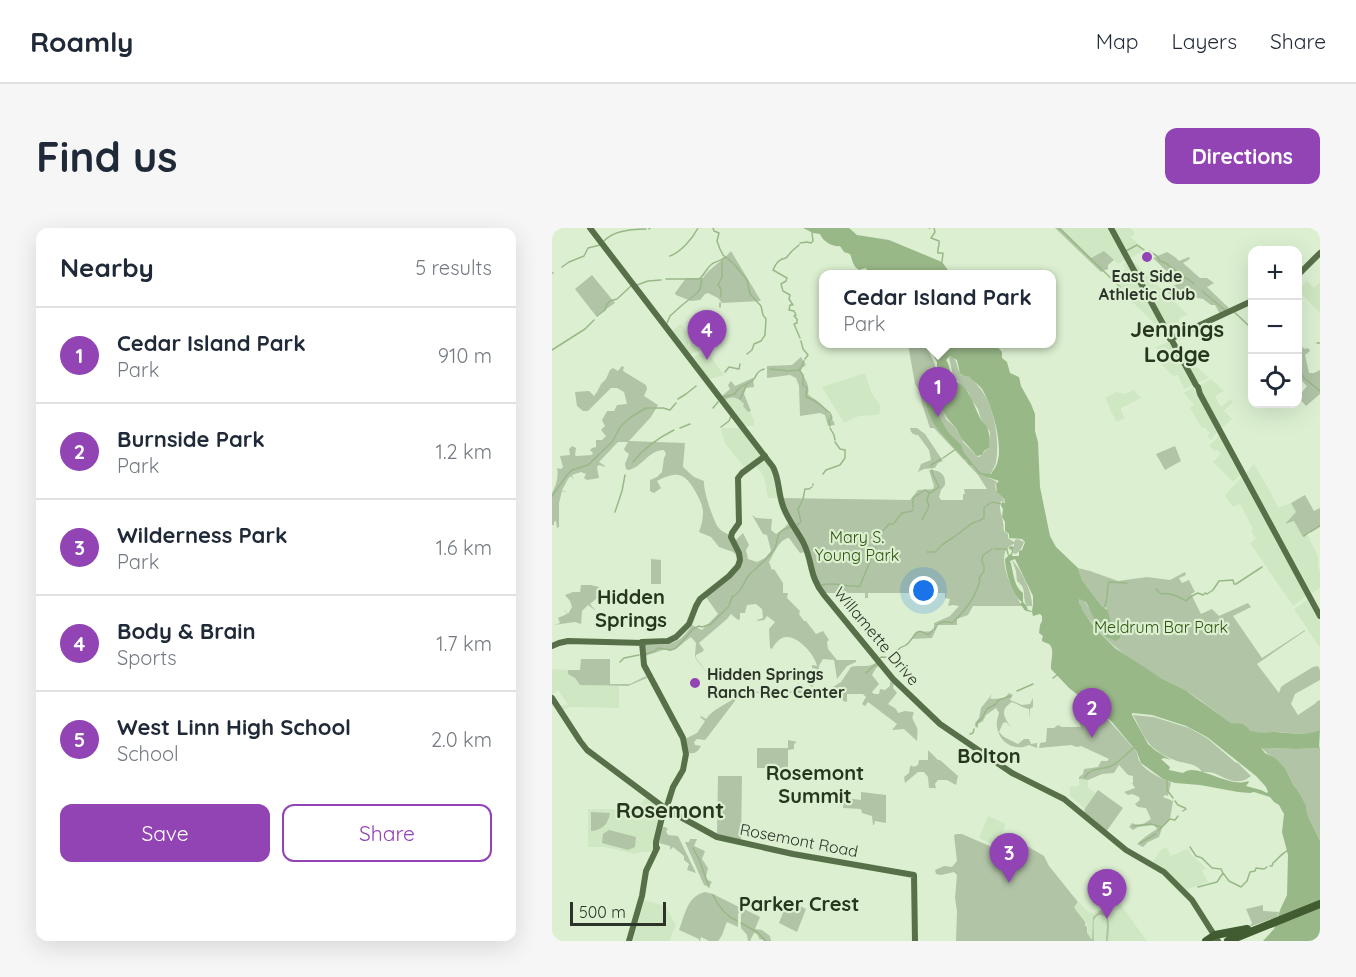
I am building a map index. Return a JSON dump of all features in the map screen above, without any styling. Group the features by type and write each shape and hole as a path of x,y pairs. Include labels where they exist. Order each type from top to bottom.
{"highway":[{"path":"1228,941 1320,905"},
{"path":"1234,941 1320,905"},
{"path":"1206,941 1270,924"}],"main road":[{"name":"Willamette Drive","path":"590,228 765,456 776,473 782,506 803,543 818,587 893,679 948,730 1012,773 1064,799 1126,851 1165,874 1192,900 1218,937"},
{"path":"1111,228 1320,616"},
{"path":"1302,271 1320,253"},
{"path":"1170,339 1248,303"},
{"path":"552,646 568,641 670,641 681,635 692,620 699,600 729,576 738,565 740,554 731,536 739,524 738,478 765,456"},
{"path":"630,941 646,871 656,850 672,788 683,770 686,755 682,737 644,666 642,642"},
{"name":"Rosemont Road","path":"552,698 587,750 665,811 718,838 914,876 915,941"}],"shaded area":[{"path":"803,228 849,228 857,235 889,240 942,262 948,270 867,270 866,268 859,270 854,265 850,254 844,252 840,246 828,243 820,234"},
{"path":"1061,228 1107,228 1125,260 1118,264 1104,251 1091,258"},
{"path":"1131,228 1135,234 1131,237 1145,250 1130,258 1115,230"},
{"path":"1126,263 1160,328 1118,289 1120,288 1112,279 1122,274 1125,269 1123,264"},
{"path":"1135,263 1188,315 1179,320 1181,332 1172,336 1133,264"},
{"path":"1307,281 1314,288 1320,282 1320,313 1302,294 1302,286"},
{"path":"681,324 688,333 686,338 688,346 691,346 691,340 694,337 701,350 690,354 672,331"},
{"path":"1169,342 1192,385 1184,389 1178,375 1173,376 1160,363 1167,359 1156,347"},
{"path":"1178,346 1198,365 1196,366 1209,378 1197,383"},
{"path":"931,348 998,348 1002,352 1002,358 1007,362 1010,373 1019,377 1035,414 1040,487 1050,536 1056,547 1078,568 1082,580 1108,611 1110,619 1120,631 1120,638 1116,641 1105,636 1086,602 1079,599 1083,611 1095,628 1115,648 1161,678 1185,690 1231,723 1243,724 1250,731 1298,734 1320,730 1319,748 1261,748 1285,768 1306,805 1308,816 1320,841 1320,941 1263,941 1274,929 1287,895 1288,855 1282,832 1284,814 1279,805 1270,797 1254,792 1238,792 1175,783 1163,779 1141,763 1137,752 1112,722 1090,702 1069,688 1051,669 1051,648 1049,644 1042,641 1043,636 1039,633 1042,616 1040,614 1033,616 1032,612 1024,610 1020,604 1022,602 1012,589 1006,570 1005,559 1012,550 1009,547 1014,547 1012,556 1019,556 1019,551 1022,550 1025,542 1022,539 1009,538 1009,534 1005,531 1001,506 1005,500 997,492 996,484 999,481 979,474 972,465 969,465 939,430 929,414 926,396 935,385 937,362","holes":["950,356 957,360 960,373 968,376 982,389 990,405 999,449 996,466 991,474 981,473 978,470 964,453 961,445 948,432 937,413 934,397 936,395 940,397 942,409 947,418 977,456 982,455 989,448 987,427 966,389 954,380 946,360","1015,559 1033,596 1032,611 1028,610 1023,602 1023,593 1016,583 1010,561","1132,713 1152,715 1186,726 1207,737 1256,776 1268,792 1246,786 1248,781 1232,781 1196,770 1183,773 1169,770 1170,767 1161,759 1171,760 1148,744"]},
{"path":"702,353 706,358 710,356 724,375 709,379 693,357"},
{"path":"865,373 872,394 880,405 880,413 859,416 844,423 822,387"},
{"path":"1211,379 1224,391 1215,396 1221,407 1230,399 1233,402 1224,411 1232,419 1223,427 1199,386"},
{"path":"1192,388 1217,432 1211,440 1207,436 1210,433 1204,427 1202,429 1190,408 1194,405 1184,393"},
{"path":"1134,390 1141,398 1121,408 1125,418 1116,422 1105,398 1116,392 1125,394"},
{"path":"734,397 741,400 743,406 750,412 754,426 745,426 725,400"},
{"path":"722,428 740,428 760,456 745,468 725,443"},
{"path":"1219,436 1240,475 1233,482 1213,462 1221,454 1209,446"},
{"path":"764,460 773,471 778,498 768,498 764,477 756,465"},
{"path":"1254,464 1278,508 1291,503 1297,512 1288,520 1294,521 1303,536 1307,534 1318,556 1320,588 1312,593 1246,473"},
{"path":"1241,478 1306,596 1293,606 1250,543 1256,539 1240,504 1233,507 1225,495"},
{"path":"1307,600 1320,622 1320,648 1294,609"},
{"path":"552,669 568,670 568,674 580,685 619,686 619,708 570,707 562,711 559,706 568,705 558,690 552,694"},
{"path":"1079,780 1088,780 1088,788 1096,793 1085,809 1070,796 1070,787 1079,786"},
{"path":"646,797 662,809 653,852 635,854 605,847 588,847 588,809 637,809"},
{"path":"988,816 1006,824 997,846 979,838"},
{"path":"1166,847 1171,856 1186,849 1189,850 1206,868 1202,871 1208,882 1185,890 1152,863 1160,851"},
{"path":"1116,898 1147,941 1090,941 1086,936 1088,927 1073,907 1079,902 1088,912 1094,913"},
{"path":"644,900 665,906 676,925 669,941 633,941"}],"green space":[{"path":"1055,228 1061,228 1091,258 1104,251 1114,260 1108,265 1108,269 1101,272"},
{"path":"731,251 761,301 722,303 708,293 700,300 691,301 676,295 675,293 686,278 703,278"},
{"path":"1167,252 1179,261 1189,257 1190,259 1183,263 1200,278 1207,278 1214,283 1207,287 1230,309 1220,314 1215,305 1193,297 1186,291 1173,297 1165,290 1179,283 1153,258"},
{"path":"592,275 615,303 596,316 575,289"},
{"path":"1302,347 1310,350 1305,355 1309,373 1320,370 1320,394 1306,406 1302,402 1302,392 1307,386 1302,381"},
{"name":"Mary S. Young Park","path":"909,348 927,348 935,364 937,376 932,389 926,396 926,405 937,397 939,398 946,419 978,457 989,448 990,432 969,393 953,376 949,357 954,358 961,374 971,378 984,393 992,411 997,443 996,462 989,478 997,482 996,490 1005,501 1001,501 1000,506 1004,531 1014,542 1018,539 1024,542 1016,554 1013,553 1014,544 1007,548 1004,555 1006,573 1022,606 973,606 968,615 957,619 957,625 938,625 932,638 912,639 916,632 934,631 934,623 950,616 959,606 948,606 950,599 945,598 945,593 868,593 868,598 865,598 865,593 825,593 782,498 910,500 918,490 933,489 929,470 943,475 945,485 939,497 941,500 963,500 964,489 987,489 978,475 934,428 930,428 920,392 915,384"},
{"path":"801,357 806,365 801,371 808,385 808,394 825,408 835,425 828,426 825,415 820,413 800,416 799,386 796,378 790,375 767,378 767,366 792,365"},
{"path":"622,366 623,371 646,385 644,396 658,405 651,417 629,441 685,443 683,467 694,477 704,481 714,518 719,528 730,535 738,553 737,556 719,547 711,537 699,532 703,518 702,507 688,480 684,477 675,475 664,478 657,481 661,488 654,493 650,491 650,480 662,472 666,454 664,450 650,455 629,470 626,469 625,464 629,454 624,449 628,442 618,442 599,462 605,467 599,465 597,467 599,478 587,480 584,478 586,474 581,472 572,475 574,480 571,476 568,479 562,490 568,493 562,491 559,503 559,527 557,528 556,521 552,525 552,493 557,481 557,468 563,467 560,456 570,455 569,449 572,446 576,448 576,456 592,455 590,450 596,447 596,440 602,440 606,436 601,430 605,426 602,420 607,411 614,411 617,405 627,404 624,392 611,388 588,411 583,411 577,406 575,392 589,391 594,396 610,370 613,368 618,371"},
{"path":"753,378 754,387 746,388 744,394 751,411 748,412 738,399 733,397 725,400 722,396 730,389 728,385 731,381 735,386"},
{"path":"910,428 917,428 925,434 943,461 935,468 918,472 921,464 931,460 929,450"},
{"path":"1175,446 1181,461 1165,470 1156,454"},
{"path":"1305,495 1314,511 1320,508 1320,526 1303,537 1294,521 1285,524 1296,512 1291,503"},
{"path":"752,515 756,518 772,519 771,530 776,534 790,522 805,552 800,553 789,538 785,539 769,562 772,570 774,569 783,583 783,593 788,593 787,598 800,611 799,614 816,634 823,631 829,640 828,649 837,660 856,660 847,666 837,679 834,660 823,659 819,666 818,680 812,687 807,684 815,676 817,669 812,668 812,665 817,666 813,656 804,645 793,638 781,639 772,649 770,648 769,629 775,622 767,616 764,620 757,621 763,618 762,609 756,604 747,605 745,613 740,613 738,620 731,614 699,643 704,650 696,655 696,658 713,680 696,659 695,655 696,643 691,637 672,650 666,649 645,656 645,645 660,645 677,641 692,625 702,630 718,614 706,597 740,566 735,541 743,533 749,545 746,550 748,559 757,562 771,551 767,535 763,534"},
{"path":"651,559 661,560 661,584 651,584"},
{"path":"1012,560 1026,582 1032,606 1027,606"},
{"name":"Meldrum Bar Park","path":"1078,568 1118,581 1147,577 1170,580 1185,572 1186,575 1179,578 1182,583 1189,580 1195,592 1191,594 1201,614 1212,609 1219,616 1248,603 1251,607 1233,616 1262,658 1305,630 1257,664 1279,693 1285,684 1318,666 1320,680 1295,694 1291,704 1298,715 1320,700 1320,730 1302,734 1250,731 1231,723 1180,687 1141,666 1104,637 1084,612 1079,599 1085,601 1088,607 1120,631 1110,619 1106,608 1101,605 1082,580"},
{"path":"581,585 599,587 597,598 590,604 596,611 588,605 582,611 581,624 575,622 554,625 560,623 558,618 567,614 564,609 568,614 572,607 565,595 580,592"},
{"path":"581,659 610,659 610,684 630,684 646,676 647,678 628,686 580,685 568,674 568,670 580,670"},
{"path":"877,662 880,665 872,675 879,684 872,692 879,694 880,689 885,690 890,686 890,682 894,683 893,688 897,693 888,704 898,713 905,711 914,713 917,741 904,729 892,730 897,724 868,702 865,706 862,704 866,697 863,694 847,694 847,702 843,701 842,694 833,694 830,689 841,682 851,667 871,665"},
{"path":"798,683 812,690 827,690 829,693 741,693 706,739 697,739 694,742 695,745 701,746 698,751 689,753 685,739 697,733 705,721 700,717 706,719 716,709 736,697 732,692 796,691 802,688"},
{"path":"993,693 990,698 992,699 1005,698 1009,693 1013,695 1010,700 1022,705 1030,704 1033,698 1029,719 1029,709 1012,702 1005,708 1004,714 1012,728 1006,722 1003,723 999,732 1018,744 1024,739 1029,739 1031,744 1037,743 1037,748 1029,745 1013,746 1004,741 998,732 999,713 996,708 986,715 978,724 978,728 976,727 975,723 979,718 981,708"},
{"path":"1089,703 1135,750 1145,768 1171,782 1168,796 1163,797 1173,801 1170,819 1162,828 1159,837 1143,847 1137,844 1157,829 1154,825 1133,830 1129,827 1132,823 1140,825 1151,819 1146,808 1135,804 1140,800 1139,797 1124,792 1135,788 1132,783 1133,776 1128,775 1119,765 1114,773 1102,774 1088,780 1079,779 1084,769 1098,767 1101,761 1109,759 1081,746 1039,748 1040,743 1046,742 1047,728 1054,728 1058,725 1081,727 1075,719"},
{"path":"1133,715 1154,717 1189,728 1207,738 1251,776 1242,781 1234,781 1213,773 1202,772 1194,765 1166,756 1148,742"},
{"path":"788,740 797,742 794,744 794,749 788,750 788,781 786,781 786,768 757,768 757,748 788,748"},
{"path":"1320,746 1320,841 1305,810 1306,805 1285,768 1261,747 1297,749 1319,748"},
{"path":"928,750 958,776 956,785 947,780 938,780 935,784 936,789 929,788 928,777 924,772 918,772 905,783 904,777 909,773 912,765 913,767 918,765 919,760 928,760"},
{"path":"718,776 742,776 741,841 717,835"},
{"path":"1098,790 1123,808 1106,832 1084,813"},
{"path":"861,792 886,795 886,823 875,821 873,825 872,816 862,813 861,809 843,808 844,798 861,800"},
{"path":"591,812 610,813 604,826 591,831"},
{"path":"663,827 668,829 666,831 668,835 678,836 696,873 687,870 689,864 684,860 684,856 673,847 670,850 670,846 659,843"},
{"path":"609,830 636,837 635,847 628,850 602,843 603,834"},
{"path":"962,834 1008,854 1014,854 1027,846 1044,856 1049,866 1078,902 1074,907 1085,922 1087,933 1092,940 1093,917 1101,910 1106,915 1109,922 1108,941 1106,941 1107,920 1105,916 1100,915 1094,920 1094,941 956,941 957,875 954,872 936,874 935,870 944,866 952,867 957,861 954,835"},
{"path":"690,839 697,839 694,846 705,851 702,859 708,868 706,877 712,882 709,887 704,885 685,842 689,842"},
{"path":"705,892 741,908 738,914 738,927 727,922 718,941 709,941 701,937 699,941 679,930 690,902"},
{"path":"788,900 806,909 797,932 779,923"},
{"path":"1263,905 1263,911 1279,912 1277,917 1249,927 1252,923 1246,909"},
{"path":"744,909 760,917 755,929 762,930 770,936 771,941 760,940 754,933 748,941 747,935 741,928 741,915"}],"waterway":[{"path":"670,256 686,244 698,228"},
{"path":"713,228 719,233 717,241 723,255 747,280 750,294 761,306 766,319 765,335 747,354"},
{"path":"934,228 935,232 931,238 939,241 938,253 943,253 942,262"},
{"path":"1059,228 1120,287"},
{"path":"604,241 618,233 646,229"},
{"path":"800,243 811,243 812,233"},
{"path":"562,267 584,256 588,248 600,245"},
{"path":"799,245 786,258 781,259 773,270 787,278 781,284 783,291 790,295 789,299 793,305 790,305 789,310 794,311 796,315 794,316 797,323 794,324 800,338"},
{"path":"1126,251 1137,245 1144,250"},
{"path":"1149,251 1194,284"},
{"path":"666,279 699,279 710,266 725,257"},
{"path":"721,297 721,289 718,285 722,277 722,261"},
{"path":"667,323 670,316 697,293 702,279"},
{"path":"637,285 661,280"},
{"path":"597,316 605,310 610,301 617,299 631,286"},
{"path":"1202,291 1226,311"},
{"path":"1234,312 1248,325"},
{"path":"552,350 585,329 594,320"},
{"path":"801,341 808,355 805,359"},
{"path":"804,361 799,370 803,375 803,385 807,388 806,397 830,413 832,418 829,420 830,426"},
{"path":"725,372 729,367 739,369 740,364"},
{"path":"724,397 735,394 739,388 750,382 758,372 764,369"},
{"path":"770,369 799,370"},
{"path":"1302,375 1320,391"},
{"path":"740,399 747,384"},
{"path":"678,399 696,386"},
{"path":"713,408 718,402"},
{"path":"552,496 567,475 572,470 588,465 612,442 621,426 631,417 646,408 670,410 676,403"},
{"path":"721,427 729,421 731,416"},
{"path":"680,428 690,424"},
{"path":"830,428 835,440"},
{"path":"633,462 662,436 674,430"},
{"path":"823,474 826,470 840,465 845,458 845,450 840,449 835,442"},
{"path":"943,458 956,449"},
{"path":"931,467 941,459"},
{"path":"913,507 913,498 925,490 930,493 939,487 932,470"},
{"path":"615,512 625,475"},
{"path":"797,525 801,522 798,509 805,489 812,487"},
{"path":"927,511 929,493"},
{"path":"985,507 993,502 1001,504"},
{"path":"979,521 984,518 984,508"},
{"path":"894,523 902,513 913,509"},
{"path":"922,520 926,512"},
{"path":"941,546 975,522"},
{"path":"883,531 889,524 893,524"},
{"path":"1310,532 1320,526"},
{"path":"646,654 658,648 671,650 676,648 693,629 711,624 729,606 732,597 740,590 749,575 772,552 780,533 791,527"},
{"path":"877,542 881,533"},
{"path":"1304,536 1308,533"},
{"path":"822,585 860,586 877,544"},
{"path":"935,552 940,547"},
{"path":"983,565 983,555 992,549"},
{"path":"995,549 1007,549 1008,554"},
{"path":"927,552 934,552"},
{"path":"937,625 944,622 952,623 966,609 976,592 984,566"},
{"path":"1156,589 1161,594 1171,594 1186,601 1198,593 1207,594 1219,581 1233,580 1236,584 1262,567"},
{"path":"1104,607 1109,582 1127,583"},
{"path":"880,658 892,656 917,632 928,635 936,627"},
{"path":"620,662 624,658 639,655"},
{"path":"866,673 876,664"},
{"path":"1053,678 1057,675"},
{"path":"1017,691 1033,684"},
{"path":"976,726 987,709 999,700 1010,696"},
{"path":"970,734 974,729"},
{"path":"1085,777 1093,770 1114,764 1134,748"},
{"path":"1167,780 1167,790 1173,798"},
{"path":"1175,801 1186,809 1183,811"},
{"path":"1158,831 1170,819 1175,820 1178,816"},
{"path":"1133,826 1151,824 1161,827"},
{"path":"1140,843 1156,834"},
{"path":"1190,847 1196,856 1202,858 1212,868 1221,869 1223,873"},
{"path":"693,848 709,887"},
{"path":"1270,866 1287,851"},
{"path":"1198,887 1217,882 1223,873 1229,881 1241,887 1247,881 1250,872 1255,871 1256,868 1267,867"},
{"path":"713,895 723,910 737,921"},
{"path":"741,923 757,932 766,941"}],"place":[{"name":"East Side Athletic Club","path":"1147,257"},
{"name":"Body & Brain","path":"707,360"},
{"name":"Cedar Island Park","path":"938,417"},
{"name":"Hidden Springs Ranch Rec Center","path":"695,683"},
{"name":"Burnside Park","path":"1092,738"},
{"name":"Wilderness Park","path":"1009,883"},
{"name":"West Linn High School","path":"1107,919"}],"district":[{"name":"Jennings Lodge","path":"1177,342"},
{"name":"Hidden Springs","path":"631,608"},
{"name":"Bolton","path":"989,756"},
{"name":"Rosemont Summit","path":"815,784"},
{"name":"Rosemont","path":"670,810"},
{"name":"Parker Crest","path":"799,904"}]}
